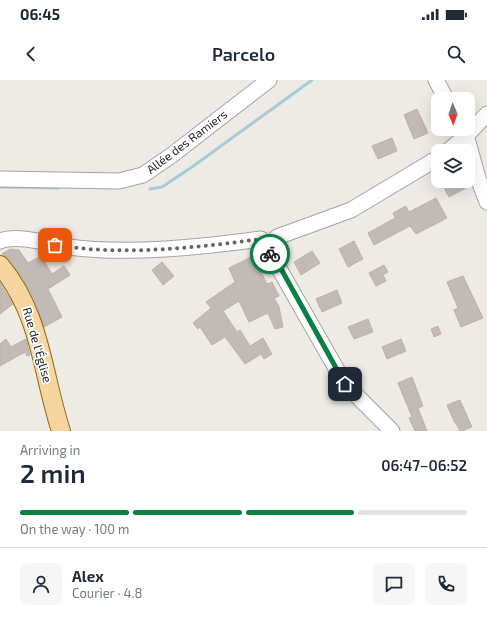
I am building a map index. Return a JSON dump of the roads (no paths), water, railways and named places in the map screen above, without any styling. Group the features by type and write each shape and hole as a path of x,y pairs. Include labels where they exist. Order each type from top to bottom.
{"main road":[{"name":"Rue de l'Église","path":"0,265 16,285 31,316 61,431"}],"street":[{"name":"Allée des Ramiers","path":"0,179 118,181 143,175 172,155 269,80"},
{"path":"436,80 442,92"},
{"path":"487,114 462,137 468,142 482,177 487,202"},
{"path":"0,241 13,238 94,250 130,250 270,241 351,210 431,162"},
{"path":"475,170 482,177"},
{"path":"270,241 280,267 345,384 392,431"}],"waterway":[{"path":"150,189 162,187 192,167 312,80"},
{"path":"0,187 58,188"}]}
